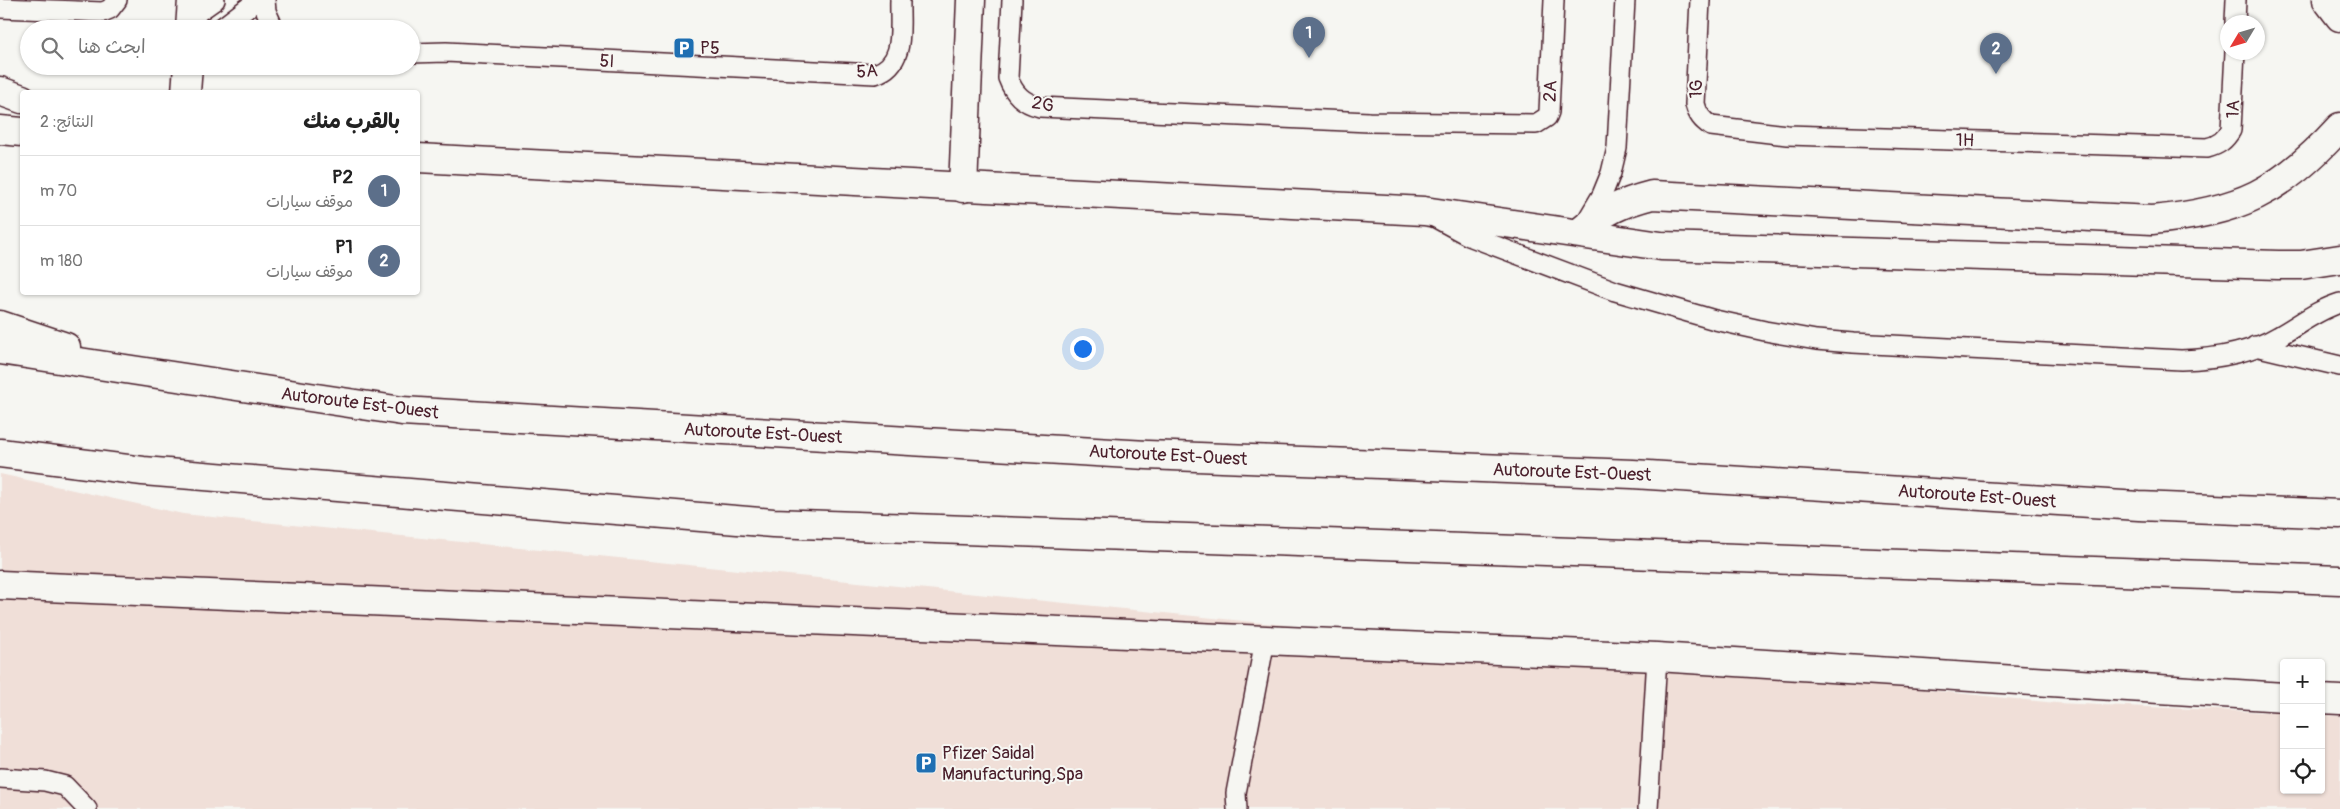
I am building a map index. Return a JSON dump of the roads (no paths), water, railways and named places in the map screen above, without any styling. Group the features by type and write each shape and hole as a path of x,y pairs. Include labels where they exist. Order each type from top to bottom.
{"main road":[{"path":"963,188 971,0"},
{"path":"2327,0 2340,18"},
{"path":"186,90 187,75"},
{"path":"0,91 20,97"},
{"path":"1580,232 1601,214 1625,202 1652,195 2152,220 2196,216 2239,203 2278,184 2313,157 2340,127"},
{"path":"0,130 20,132"},
{"path":"420,158 1424,211 1580,232 1661,246 2301,265 2340,259"},
{"path":"2301,265 2340,246"},
{"path":"0,325 148,374"},
{"name":"Autoroute Est-Ouest","path":"0,350 148,374 421,412 1147,455 1633,474 2139,506 2340,514"},
{"path":"0,453 143,471 773,523 2340,580"},
{"path":"0,585 1658,657 2280,697"},
{"path":"2325,699 2340,700"}],"lane":[{"path":"0,8 103,12 110,9 118,0"},
{"path":"191,15 215,0"},
{"path":"232,20 258,0"},
{"path":"265,0 266,11 270,20"},
{"name":"5A","path":"803,70 875,74 884,72 892,66 899,49 900,0"},
{"name":"2G","path":"1012,0 1008,78 1019,98 1028,104 1040,107 1108,111 1370,122 1455,123"},
{"name":"2A","path":"1455,123 1536,124 1546,117 1549,105 1554,0"},
{"path":"1580,232 1602,195 1611,173 1617,148 1625,0"},
{"name":"1G","path":"1700,0 1695,104 1703,121 1711,126 1787,135"},
{"path":"2235,15 2236,0"},
{"name":"5I","path":"420,53 455,53 803,70"},
{"name":"1A","path":"2143,144 2207,148 2217,145 2226,139 2231,130 2233,120 2235,60"},
{"name":"1H","path":"1787,135 2143,144"},
{"path":"1424,211 1469,236 1615,292 1715,320 1816,340 2181,360 2230,356 2277,338 2314,313 2340,303"},
{"path":"2255,346 2340,366"},
{"path":"1237,809 1236,793 1265,640"},
{"path":"1648,809 1658,657"},
{"path":"0,778 45,780 65,786 87,809"}],"place":[{"name":"P5","path":"684,48"},
{"name":"P2","path":"1309,58"},
{"name":"P1","path":"1996,74"},
{"name":"Pfizer Saidal Manufacturing,Spa","path":"926,763"}]}
